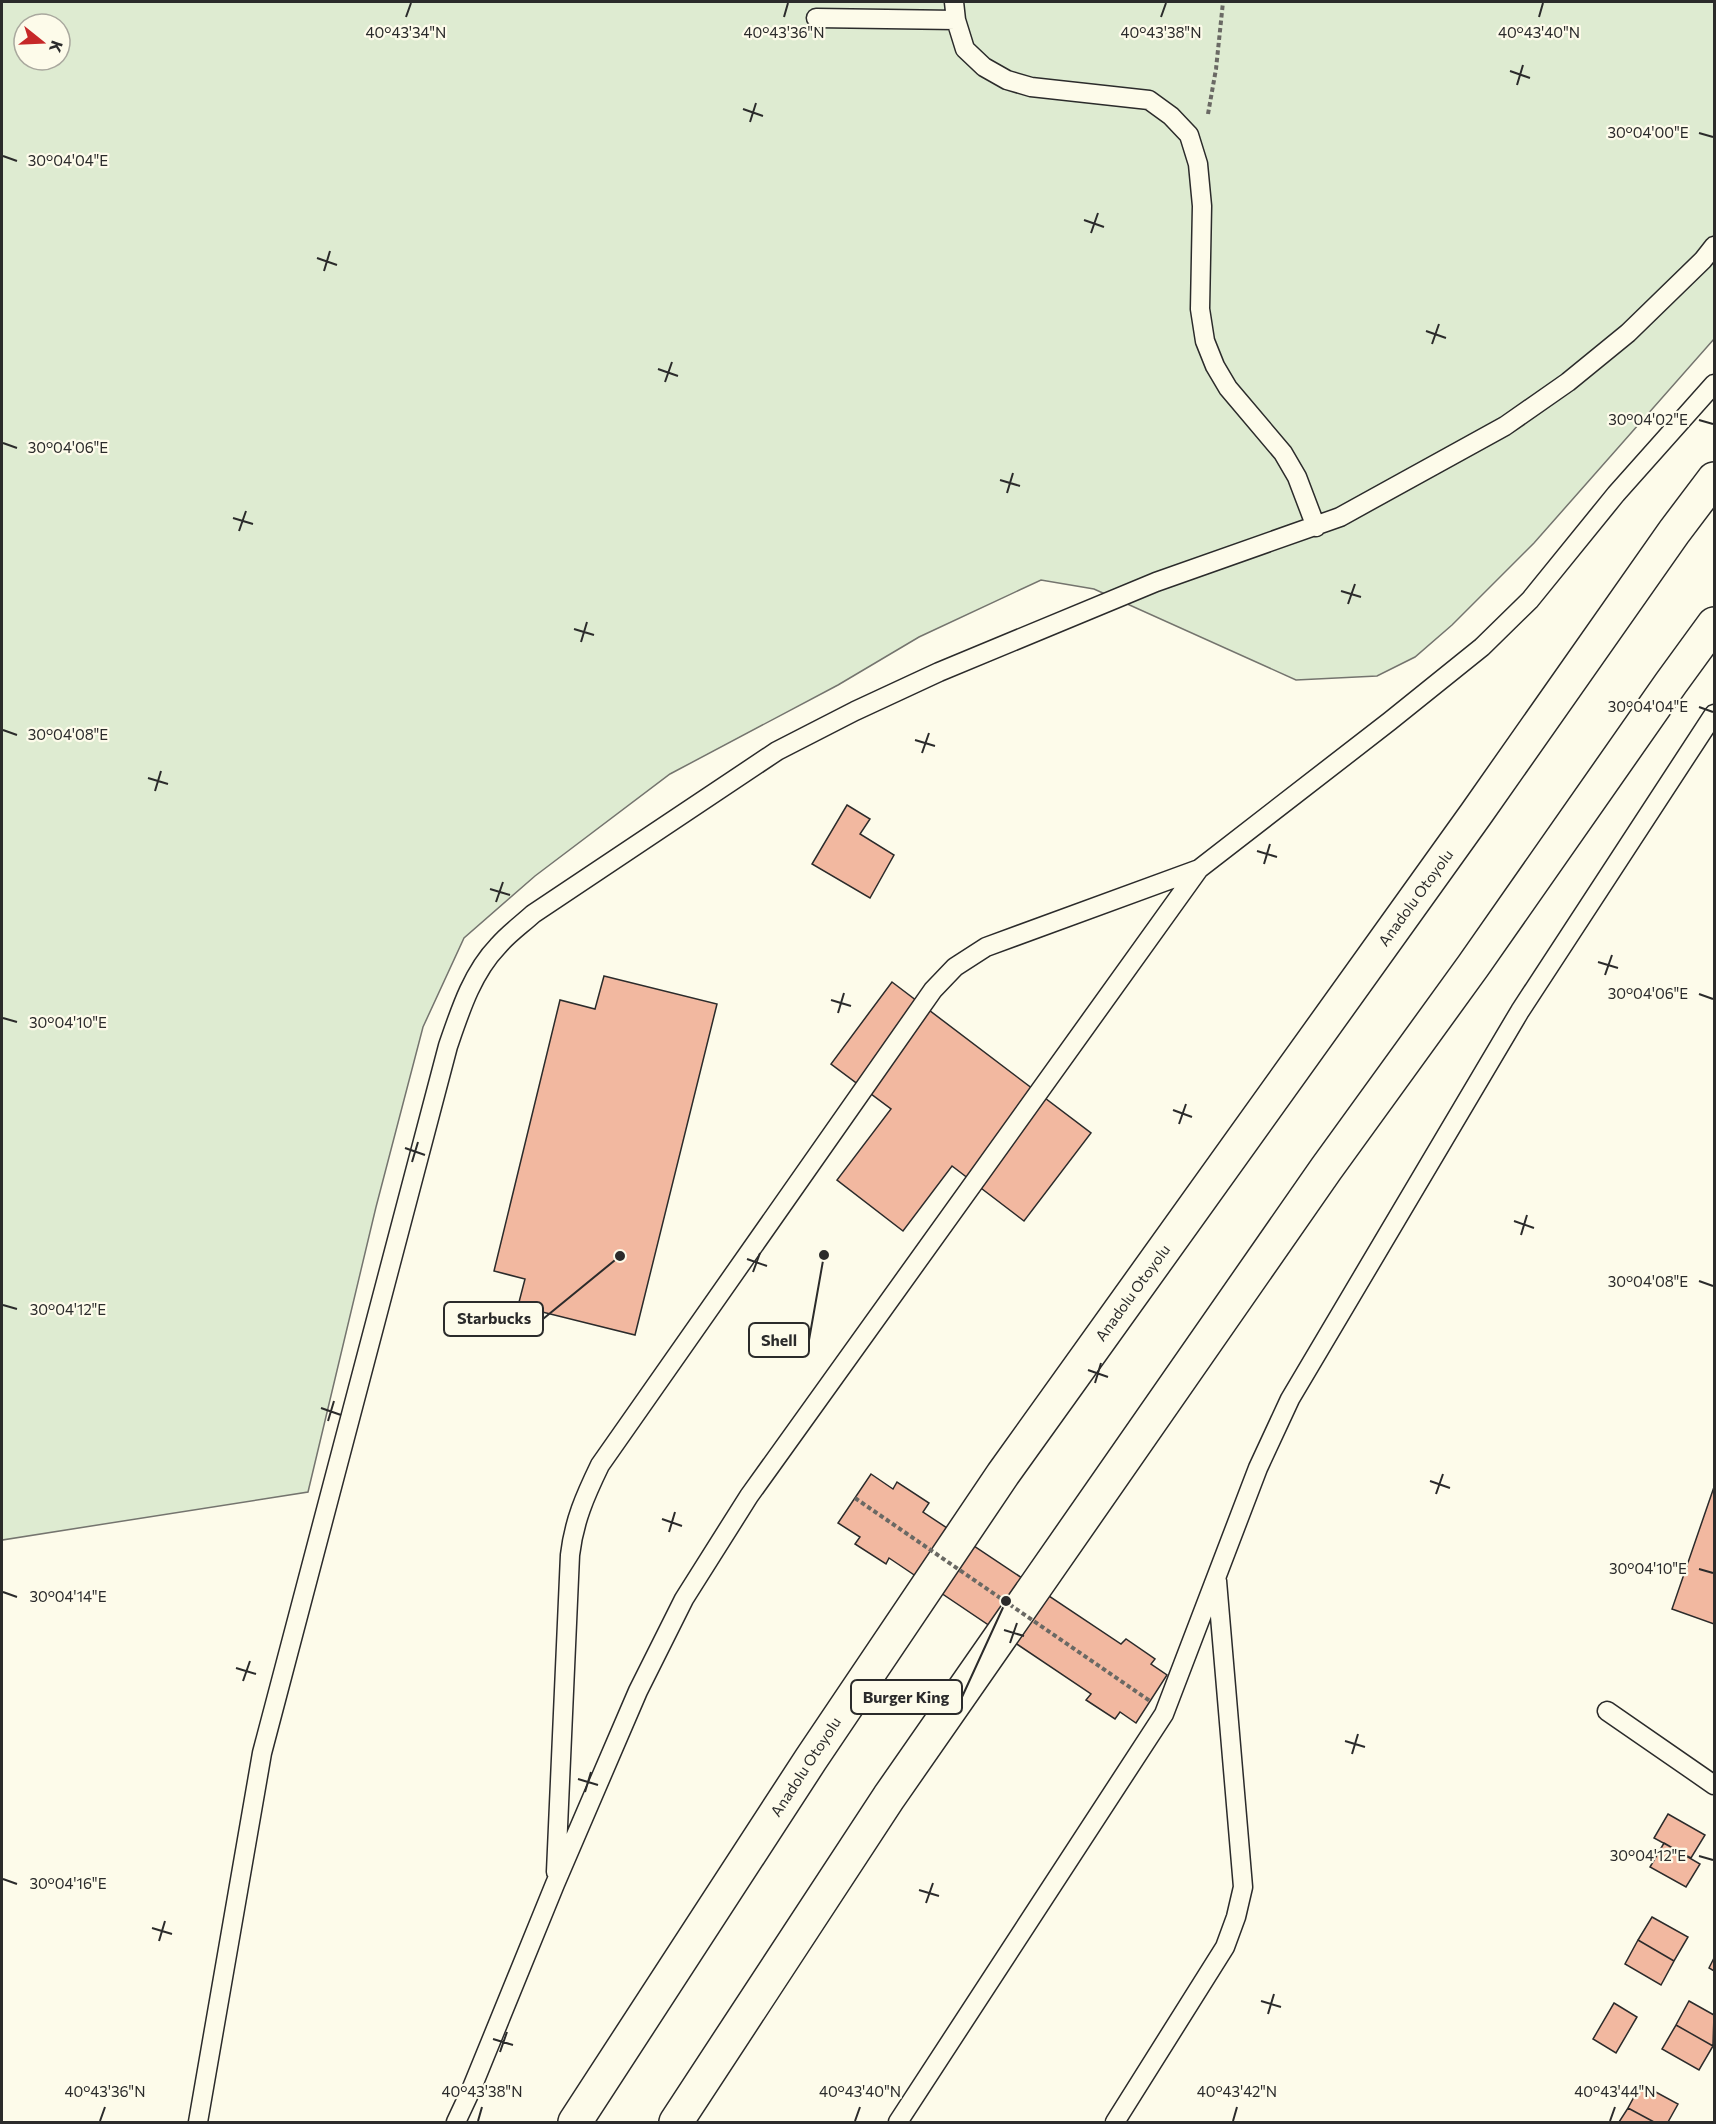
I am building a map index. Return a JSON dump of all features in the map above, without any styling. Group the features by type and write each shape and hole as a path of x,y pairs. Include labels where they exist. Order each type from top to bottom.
{"highway":[{"name":"Anadolu Otoyolu","path":"575,2122 804,1768 1003,1474 1714,479"},
{"path":"676,2122 902,1778 1326,1169 1473,966 1714,624"}],"lane":[{"path":"954,2 956,20 965,49 984,67 1007,80 1031,87 1149,100 1171,116 1190,135 1198,164 1202,207 1200,309 1205,341 1215,366 1228,388 1283,453 1316,526"},
{"path":"816,18 956,20"},
{"path":"198,2122 262,1753 448,1046 462,1005 478,973 497,946 532,914 777,751 939,672 1156,582 1340,517 1505,426 1568,382 1628,333 1703,260 1714,246"},
{"path":"456,2122 638,1691 684,1599 743,1505 1199,869 1482,647 1530,600 1616,494 1714,384"},
{"path":"898,2122 1164,1714 1258,1468 1290,1400 1520,1011 1714,714"},
{"path":"555,1884 570,1555 573,1532 583,1498 600,1465 926,1000 955,968 986,947 1199,869"},
{"path":"1115,2122 1225,1947 1236,1917 1243,1887 1216,1574"},
{"path":"1607,1711 1714,1785"}],"path":[{"path":"1198,164 1216,69 1223,2"},
{"path":"855,1498 1150,1701"}],"green space":[{"path":"2,2 1714,2 1714,339 1534,543 1452,625 1415,657 1377,676 1296,680 1094,589 1041,580 919,637 838,685 670,774 535,876 464,938 423,1027 376,1207 308,1492 2,1540"}],"building":[{"path":"847,805 870,819 860,834 894,855 870,898 812,864"},
{"path":"604,976 717,1004 635,1335 518,1306 525,1279 494,1271 560,1000 595,1009"},
{"path":"892,982 1091,1133 1024,1221 952,1166 903,1231 837,1180 891,1109 831,1064"},
{"path":"871,1474 893,1489 897,1482 929,1503 923,1512 1121,1644 1126,1639 1155,1659 1151,1664 1167,1675 1136,1723 1120,1712 1115,1719 1086,1700 1091,1694 889,1558 886,1564 855,1544 860,1537 838,1523"},
{"path":"1714,1487 1714,1624 1672,1609"},
{"path":"1668,1814 1705,1835 1691,1858 1654,1838"},
{"path":"1664,1843 1700,1864 1686,1887 1650,1867"},
{"path":"1652,1917 1688,1937 1674,1961 1638,1940"},
{"path":"1638,1940 1674,1961 1661,1985 1625,1964"},
{"path":"1714,1958 1714,1971 1709,1968"},
{"path":"1689,2001 1714,2015 1713,2046 1676,2025"},
{"path":"1614,2003 1637,2017 1616,2053 1593,2039"},
{"path":"1676,2025 1713,2046 1699,2070 1662,2049"},
{"path":"1641,2084 1678,2104 1668,2122 1654,2122 1628,2108"},
{"path":"1628,2108 1654,2122 1619,2122"}],"place":[{"name":"Shell","path":"824,1255"},
{"name":"Starbucks","path":"620,1256"},
{"name":"Burger King","path":"1006,1601"}]}
